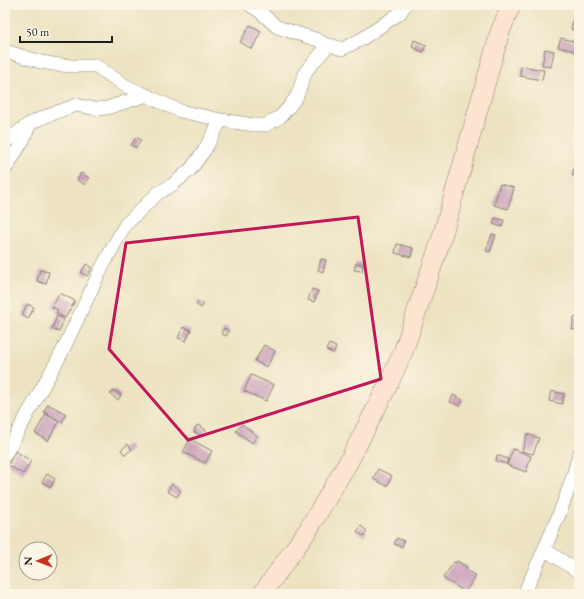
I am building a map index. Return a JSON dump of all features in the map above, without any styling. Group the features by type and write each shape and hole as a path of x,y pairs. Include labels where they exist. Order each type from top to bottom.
{"street":[{"path":"250,5 277,27 318,40 328,46 342,49 362,39 400,13 405,5"},
{"path":"262,594 308,530 342,473 389,383 403,352 442,237 500,32 510,5"},
{"path":"5,51 41,62 53,64 96,66 126,86 180,111 221,120 254,125 266,125 280,117 289,107 297,96 306,71 328,46"},
{"path":"5,142 29,124 76,105 96,109 106,108 147,95"},
{"path":"5,455 62,352 102,267 125,225 158,193 190,170 204,151 221,120"},
{"path":"5,170 22,142 29,124"},
{"path":"524,594 576,479 579,454"},
{"path":"544,549 579,572"}],"highlighted area":[{"path":"358,217 381,379 188,440 109,349 126,243"}],"building":[{"path":"574,15 579,16 578,31 571,29"},
{"path":"250,25 261,31 252,49 240,42"},
{"path":"561,38 576,42 574,51 558,47"},
{"path":"414,40 426,45 423,52 412,47"},
{"path":"579,44 579,56 576,55"},
{"path":"545,49 554,51 551,67 542,65"},
{"path":"521,66 544,70 542,80 520,76"},
{"path":"136,137 141,140 136,148 131,145"},
{"path":"579,155 579,178 572,175"},
{"path":"81,173 89,178 85,185 77,180"},
{"path":"500,184 514,188 508,209 494,205"},
{"path":"495,218 504,220 502,227 493,224"},
{"path":"492,234 496,235 490,252 486,251"},
{"path":"397,244 413,248 411,257 395,253"},
{"path":"321,259 326,260 323,272 318,270"},
{"path":"356,263 363,264 362,271 354,270"},
{"path":"86,264 92,268 87,276 81,273"},
{"path":"40,270 49,272 46,284 37,281"},
{"path":"312,289 318,291 314,302 308,300"},
{"path":"60,293 75,301 65,318 56,313 58,310 52,307"},
{"path":"198,301 204,304 201,308 196,304"},
{"path":"27,304 34,307 28,319 22,315"},
{"path":"57,316 64,319 59,332 52,329"},
{"path":"574,317 579,318 579,331 572,329"},
{"path":"183,327 191,330 186,341 178,338"},
{"path":"224,328 229,331 226,336 221,333"},
{"path":"329,344 336,347 334,353 326,350"},
{"path":"264,345 275,351 267,367 255,361"},
{"path":"579,352 579,368 575,367"},
{"path":"251,375 274,385 266,401 244,391"},
{"path":"114,390 121,395 118,400 110,394"},
{"path":"551,391 564,394 562,404 549,401"},
{"path":"453,395 463,400 460,406 450,402"},
{"path":"48,404 66,414 62,422 44,412"},
{"path":"46,414 59,422 48,441 35,433"},
{"path":"242,424 257,436 252,443 236,431"},
{"path":"197,425 206,430 203,436 194,432"},
{"path":"527,434 539,438 533,454 522,451"},
{"path":"190,439 212,451 205,463 183,452"},
{"path":"128,444 132,449 125,455 121,450"},
{"path":"513,449 531,456 526,472 507,465"},
{"path":"15,451 31,461 23,474 8,465"},
{"path":"497,455 508,459 506,464 496,461"},
{"path":"378,469 392,476 387,486 373,479"},
{"path":"47,474 55,479 51,487 42,482"},
{"path":"172,484 181,491 177,497 167,491"},
{"path":"361,526 367,531 364,536 357,532"},
{"path":"397,538 404,541 402,547 394,544"},
{"path":"457,561 467,567 466,570 476,576 465,592 443,578 454,562 456,563"}]}
